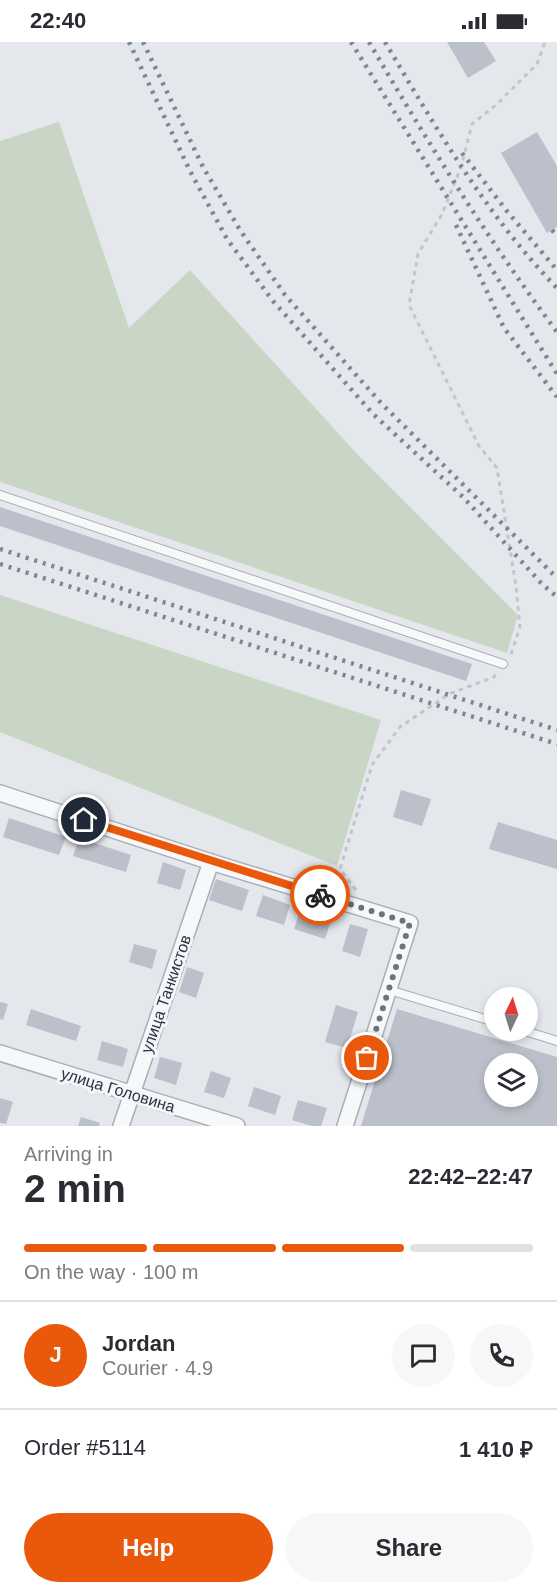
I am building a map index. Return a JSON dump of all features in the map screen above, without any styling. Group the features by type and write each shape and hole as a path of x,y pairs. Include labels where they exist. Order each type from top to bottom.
{"street":[{"path":"0,793 211,862 410,923 345,1126"},
{"name":"улица Танкистов","path":"121,1126 211,862"},
{"name":"улица Головина","path":"0,1053 237,1126"}],"lane":[{"path":"0,495 503,664"},
{"path":"389,990 484,1019"},
{"path":"538,1035 557,1041"}],"path":[{"path":"372,911 340,869 372,765 400,727 449,694 494,677 511,655 520,627 516,586 497,468 479,446 409,305 418,254 442,214 461,167 472,124 496,105 537,64 545,42"}],"green space":[{"path":"59,122 129,328 190,270 358,455 518,615 507,653 0,482 0,141"},
{"path":"0,595 381,720 337,866 0,732"}],"building":[{"path":"447,42 484,42 496,61 468,78"},
{"path":"537,132 557,166 557,227 547,233 501,153"},
{"path":"0,507 472,664 466,681 0,526"},
{"path":"401,790 431,799 422,826 393,817"},
{"path":"9,818 66,837 59,855 3,837"},
{"path":"498,822 557,840 557,869 489,849"},
{"path":"79,838 131,855 126,872 73,856"},
{"path":"163,862 186,870 180,890 157,883"},
{"path":"216,879 249,890 242,911 209,900"},
{"path":"263,895 290,905 284,925 256,916"},
{"path":"301,907 332,918 325,939 294,929"},
{"path":"350,924 368,929 360,957 342,951"},
{"path":"134,944 157,950 152,969 129,962"},
{"path":"187,967 204,973 196,998 179,992"},
{"path":"0,1002 8,1004 3,1020 0,1019"},
{"path":"336,1005 358,1012 347,1048 325,1042"},
{"path":"31,1009 81,1026 76,1041 26,1025"},
{"path":"397,1009 484,1035 484,1041 504,1041 557,1057 557,1126 361,1126"},
{"path":"102,1041 128,1049 123,1067 97,1060"},
{"path":"160,1057 182,1063 176,1085 154,1078"},
{"path":"211,1071 231,1078 224,1098 204,1092"},
{"path":"254,1087 281,1096 275,1115 248,1106"},
{"path":"0,1098 13,1102 6,1124 0,1123"},
{"path":"298,1100 327,1108 321,1126 312,1126 292,1120"},
{"path":"81,1117 100,1123 99,1126 78,1126"}],"railway":[{"path":"129,42 190,171 227,239 273,301 373,414 463,497 542,584 557,597"},
{"path":"143,42 203,167 240,230 285,295 381,403 557,578"},
{"path":"351,42 557,374"},
{"path":"369,42 459,190 557,332"},
{"path":"385,42 443,139 485,201 557,288"},
{"path":"462,153 557,270"},
{"path":"456,225 504,328 557,397"},
{"path":"552,230 557,236"},
{"path":"0,549 557,730"},
{"path":"0,564 557,744"}],"way so far":[{"path":"320,895 410,923 367,1058"}],"route":[{"path":"84,820 320,895"}]}
